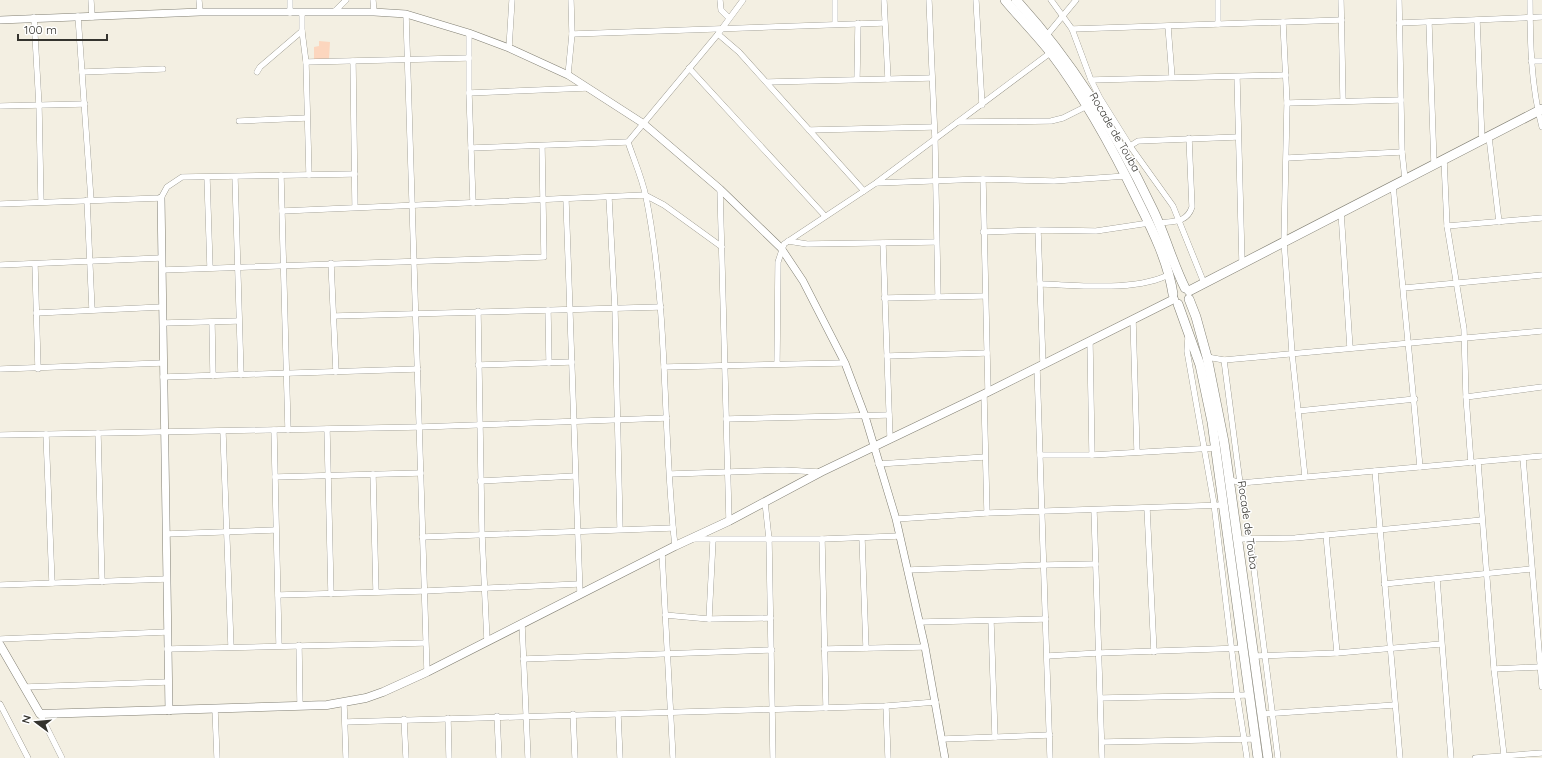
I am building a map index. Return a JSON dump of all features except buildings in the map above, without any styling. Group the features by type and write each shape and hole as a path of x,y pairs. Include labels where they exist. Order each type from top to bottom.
{"main road":[{"name":"Rocade de Touba","path":"1005,0 1094,102 1126,176 1149,223 1170,274 1175,299 1200,365 1224,505 1258,758"},
{"name":"Rocade de Touba","path":"1016,0 1047,35 1094,102 1140,184 1159,223 1188,293 1196,317 1207,357 1219,415 1255,656 1268,758"},
{"path":"1175,299 1185,304 1188,293 1242,263 1540,110"},
{"path":"1175,299 1176,289 1188,293"},
{"path":"0,645 26,687 40,714 300,706 344,703 383,692 427,672 675,546 729,521 873,446 986,393 1175,299"}],"street":[{"path":"91,0 92,17"},
{"path":"199,0 200,12"},
{"path":"290,0 290,13"},
{"path":"334,12 346,0"},
{"path":"373,0 374,12"},
{"path":"509,48 512,0"},
{"path":"568,75 572,34 571,0"},
{"path":"720,0 721,10 729,18"},
{"path":"471,148 628,142 743,0"},
{"path":"835,0 835,24"},
{"path":"884,0 888,79"},
{"path":"929,0 935,140 938,297"},
{"path":"976,0 982,104"},
{"path":"1051,0 1056,3 1072,29 1091,80 1094,102 1130,146 1168,198 1180,220 1204,284"},
{"path":"1047,35 1076,0"},
{"path":"1218,0 1218,24"},
{"path":"1341,0 1343,100"},
{"path":"1399,0 1402,152 1405,179"},
{"path":"1530,0 1531,61 1542,127"},
{"path":"0,20 200,12 374,12 406,14 469,33 509,48 568,75 644,124 720,189 781,248 803,281 845,362 865,416 878,464 896,519 920,622 936,702 944,758"},
{"path":"302,13 302,31 306,62 308,175"},
{"path":"406,14 427,672"},
{"path":"78,16 85,104 92,310"},
{"path":"1399,23 1429,23 1542,17"},
{"path":"34,18 39,106 41,202"},
{"path":"1072,29 1342,20"},
{"path":"1477,20 1486,139 1499,222"},
{"path":"1283,22 1287,102 1287,158 1284,241 1292,353 1305,477"},
{"path":"857,79 858,23"},
{"path":"572,34 719,31 835,24 884,23"},
{"path":"1429,23 1434,164"},
{"path":"1168,26 1172,77"},
{"path":"257,72 260,67 302,31"},
{"path":"719,31 767,82 864,191"},
{"path":"469,33 469,93 473,203"},
{"path":"776,364 778,262 781,248 788,241 876,183 1050,53"},
{"path":"306,62 469,58"},
{"path":"1531,61 1542,60"},
{"path":"353,61 355,207"},
{"path":"689,68 825,216"},
{"path":"82,72 163,69"},
{"path":"1091,80 1286,75"},
{"path":"1237,77 1242,263"},
{"path":"767,82 932,78"},
{"path":"469,93 588,88"},
{"path":"1287,102 1401,100"},
{"path":"958,122 1051,121 1063,118 1094,102"},
{"path":"0,106 85,104"},
{"path":"239,121 307,118"},
{"path":"809,130 934,127"},
{"path":"1130,146 1138,141 1238,137"},
{"path":"1159,223 1180,220 1188,217 1192,207 1189,138"},
{"path":"628,142 645,196 654,249 661,307 675,546"},
{"path":"162,270 544,257 542,146"},
{"path":"1287,158 1402,152"},
{"path":"1444,159 1447,226 1464,338 1466,397 1471,463"},
{"path":"169,710 160,198 163,191 178,179 354,174"},
{"path":"281,175 288,430"},
{"path":"876,183 983,179 1054,181 1126,176"},
{"path":"207,177 210,268"},
{"path":"234,177 241,375"},
{"path":"983,179 983,232 987,353 985,457 987,513"},
{"path":"1393,186 1420,467"},
{"path":"720,189 729,521"},
{"path":"282,211 645,196 664,205 722,247"},
{"path":"0,204 160,198"},
{"path":"609,198 615,309 620,529"},
{"path":"566,200 580,594"},
{"path":"1341,212 1350,348"},
{"path":"1447,226 1542,218"},
{"path":"983,232 1038,230 1096,231 1149,223"},
{"path":"1038,230 1040,284 1040,511 1046,619 1050,758"},
{"path":"788,241 807,244 936,242"},
{"path":"883,243 890,438"},
{"path":"0,265 161,258"},
{"path":"35,264 38,369"},
{"path":"331,264 336,372"},
{"path":"1040,284 1092,285 1145,283 1158,281 1170,274"},
{"path":"1404,288 1542,275"},
{"path":"884,298 985,296"},
{"path":"36,312 162,307"},
{"path":"334,316 661,307"},
{"path":"548,310 549,363"},
{"path":"478,312 480,481 487,642"},
{"path":"1133,319 1137,452"},
{"path":"163,323 240,321"},
{"path":"212,322 213,376"},
{"path":"1207,357 1224,360 1542,330"},
{"path":"1189,333 1187,351 1214,504 1233,649 1237,694 1247,758"},
{"path":"1090,342 1092,455"},
{"path":"886,356 987,353"},
{"path":"1224,360 1240,483"},
{"path":"478,365 572,362"},
{"path":"664,367 845,362"},
{"path":"0,369 38,369 163,363"},
{"path":"163,377 418,370"},
{"path":"1466,397 1542,387"},
{"path":"1298,411 1414,399"},
{"path":"726,419 865,416 889,414"},
{"path":"0,435 223,432 420,427 667,418"},
{"path":"327,429 331,594"},
{"path":"274,430 279,646"},
{"path":"223,432 231,647"},
{"path":"46,434 52,583"},
{"path":"98,434 102,582"},
{"path":"1040,455 1092,455 1215,448"},
{"path":"1229,479 1240,483 1542,456"},
{"path":"878,464 985,457"},
{"path":"1523,458 1531,569 1540,644 1542,687"},
{"path":"1478,462 1494,670 1504,755"},
{"path":"670,474 783,470 821,472"},
{"path":"1374,471 1400,758"},
{"path":"275,476 421,473"},
{"path":"373,474 376,592"},
{"path":"480,481 575,476"},
{"path":"765,502 769,539 774,758"},
{"path":"896,519 987,513 1147,508 1214,504 1224,505"},
{"path":"1147,508 1154,652"},
{"path":"1094,510 1102,698 1102,758"},
{"path":"1238,539 1294,538 1482,520"},
{"path":"422,537 673,528"},
{"path":"166,534 276,530"},
{"path":"1326,535 1337,653"},
{"path":"691,539 822,539 900,536"},
{"path":"862,538 866,648"},
{"path":"1250,538 1278,758"},
{"path":"822,539 826,708"},
{"path":"709,619 713,540"},
{"path":"662,553 673,758"},
{"path":"908,570 1096,564"},
{"path":"1384,584 1487,572 1531,569"},
{"path":"0,585 167,579"},
{"path":"1437,579 1451,758"},
{"path":"278,595 424,591 579,584"},
{"path":"665,615 709,619 770,618"},
{"path":"920,622 1046,619"},
{"path":"991,621 995,737"},
{"path":"522,624 528,758"},
{"path":"0,639 167,632"},
{"path":"168,650 299,645 425,643"},
{"path":"1255,656 1337,653 1390,647 1441,644"},
{"path":"299,645 300,706"},
{"path":"824,649 925,647"},
{"path":"1047,656 1099,652 1154,652 1244,648"},
{"path":"524,659 772,650"},
{"path":"1494,670 1540,667"},
{"path":"26,687 168,682"},
{"path":"1102,698 1237,694 1249,695"},
{"path":"345,722 525,715 773,710 886,706 936,702"},
{"path":"344,703 346,758"},
{"path":"0,704 28,758"},
{"path":"886,706 888,758"},
{"path":"1263,714 1395,706"},
{"path":"216,709 216,758"},
{"path":"40,714 62,758"},
{"path":"573,714 575,758"},
{"path":"618,714 620,758"},
{"path":"497,716 498,758"},
{"path":"448,718 449,758"},
{"path":"404,719 406,758"},
{"path":"942,739 1050,735"},
{"path":"1102,742 1256,739"},
{"path":"1475,758 1504,755 1534,756 1542,753"}],"shaded area":[{"path":"319,41 330,42 329,59 314,60 314,47 319,46"}]}
